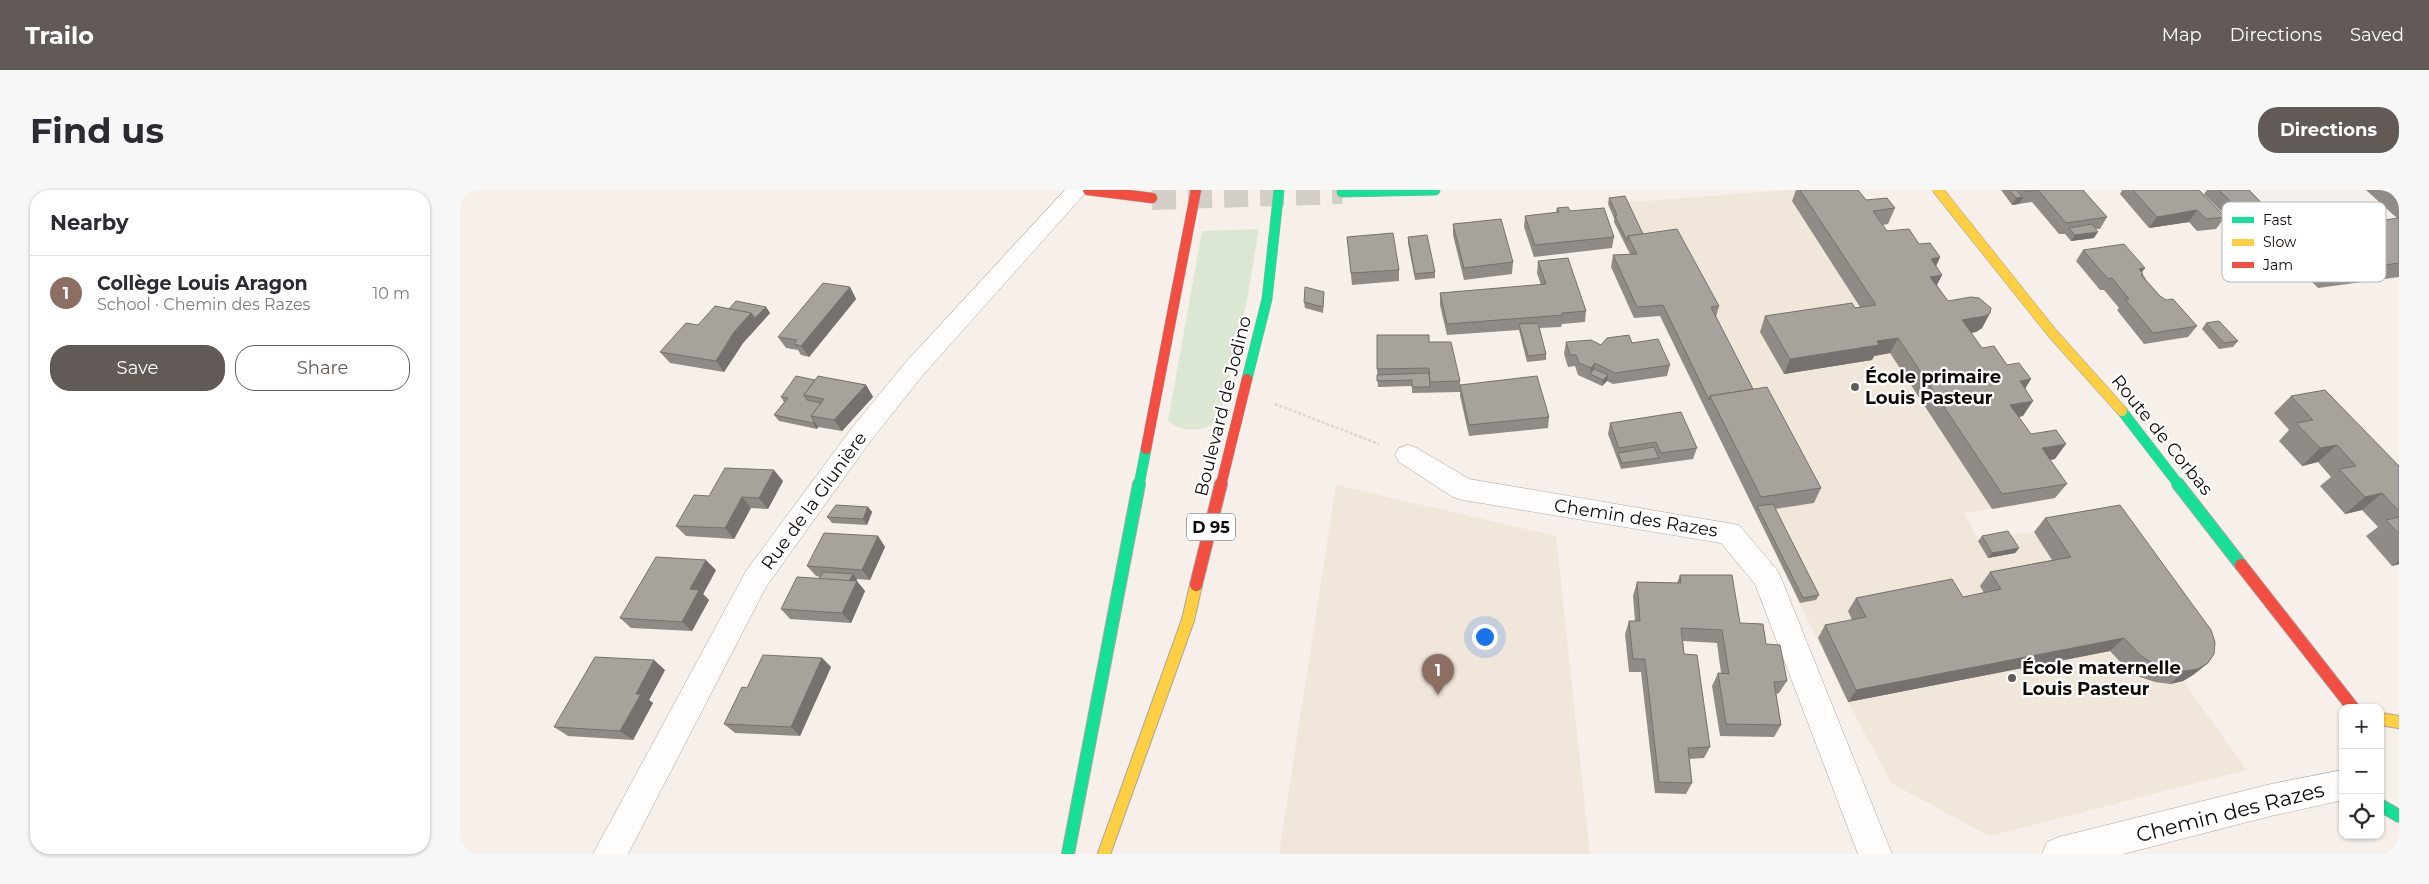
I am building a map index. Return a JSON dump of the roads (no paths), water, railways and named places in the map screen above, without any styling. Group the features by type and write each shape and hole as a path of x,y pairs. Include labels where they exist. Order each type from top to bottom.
{"main road":[{"path":"1088,190 1152,198"},
{"path":"1068,854 1196,190"},
{"name":"Boulevard de Jodino","path":"1104,854 1188,620 1267,299 1279,190"},
{"path":"1342,192 1435,190"},
{"name":"Route de Corbas","path":"1938,190 2053,334 2113,400 2350,704"},
{"path":"2384,720 2399,722"},
{"path":"2384,807 2399,816"}],"street":[{"name":"Rue de la Glunière","path":"610,854 756,579 860,436 914,369 1077,190"},
{"name":"Chemin des Razes","path":"1408,455 1462,489 1729,533 1767,578 1875,854"},
{"name":"Chemin des Razes","path":"2058,854 2272,800 2339,786"}],"tunnel":[{"path":"1152,198 1342,192"}],"place":[{"name":"École primaire Louis Pasteur","path":"1855,387"},
{"name":"École maternelle Louis Pasteur","path":"2012,678"},
{"name":"Collège Louis Aragon","path":"1438,695"}]}
